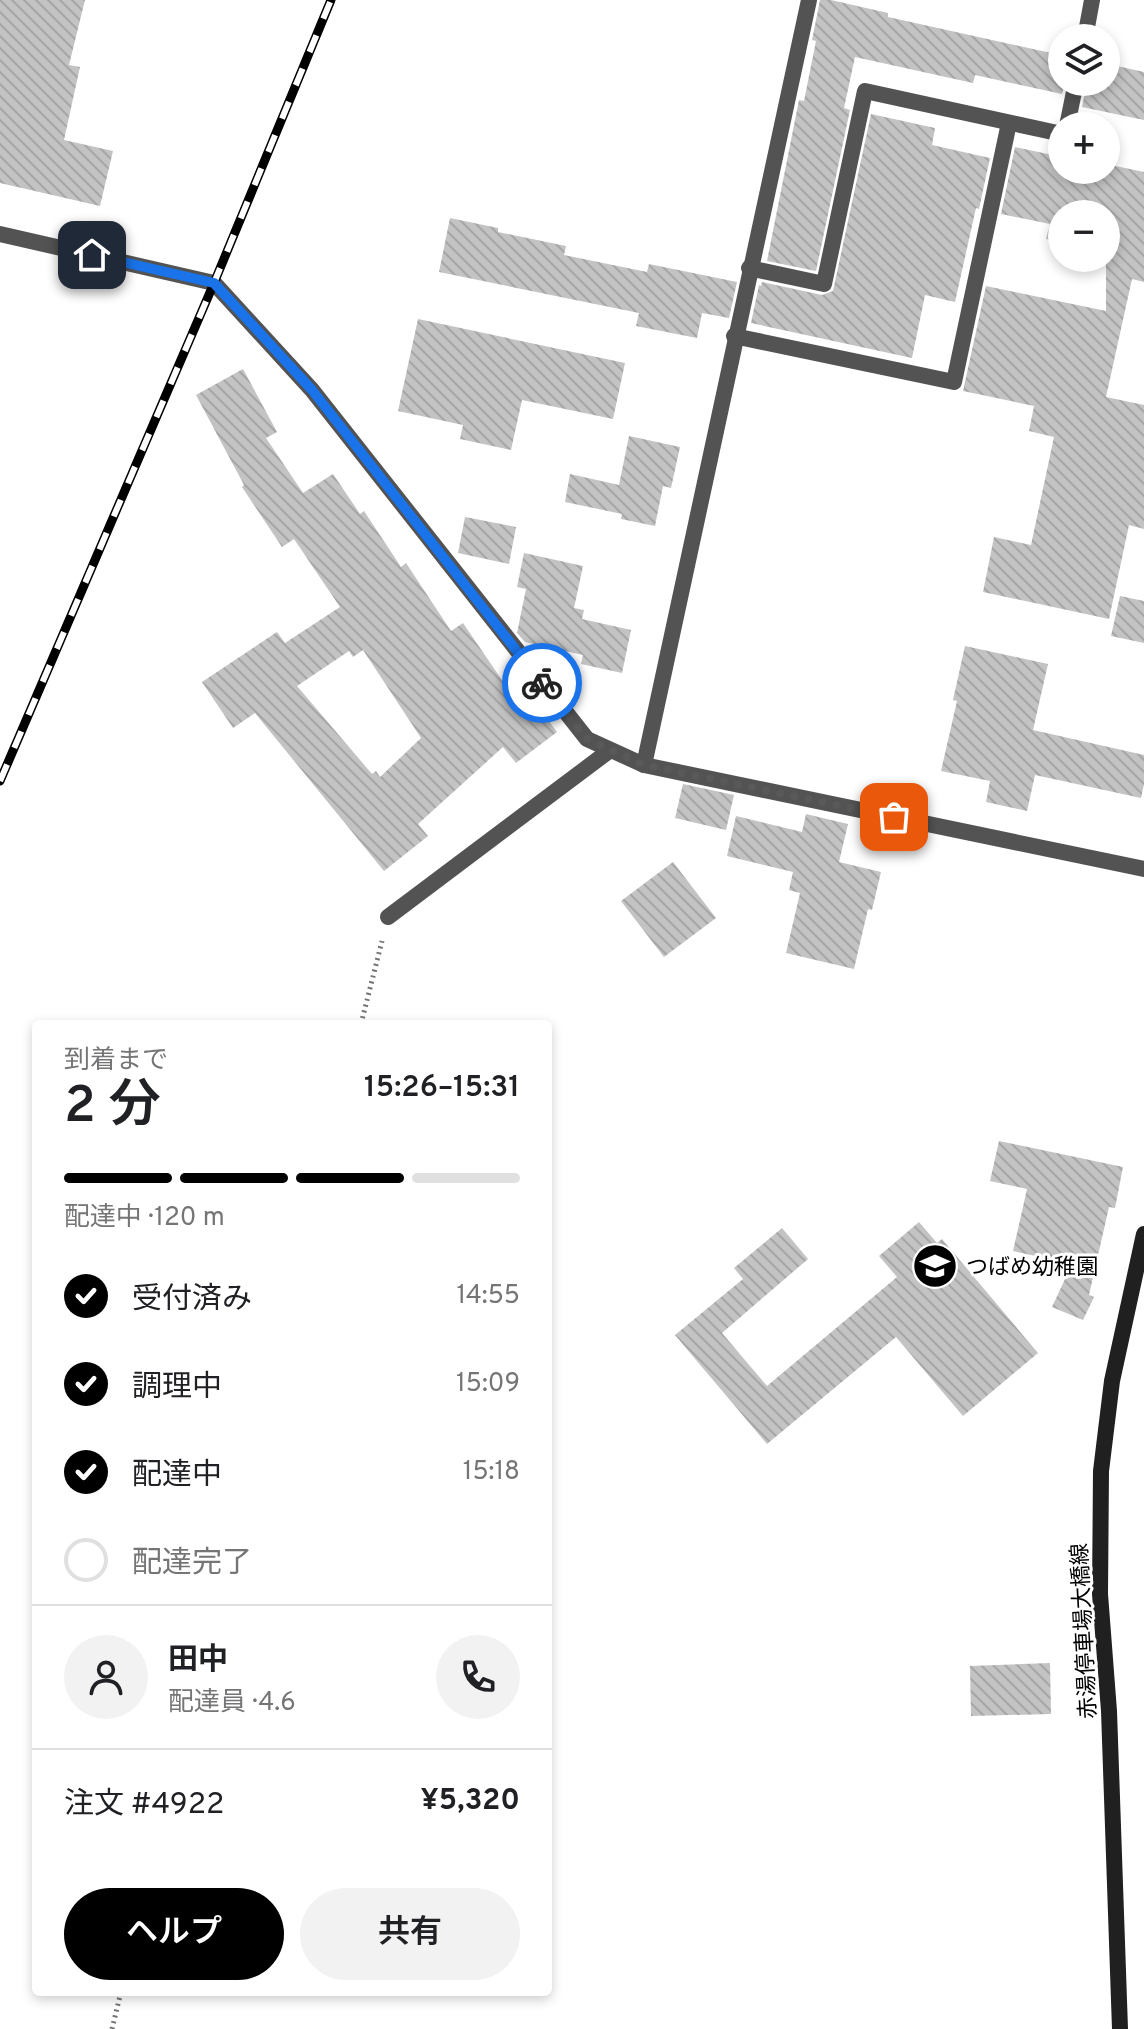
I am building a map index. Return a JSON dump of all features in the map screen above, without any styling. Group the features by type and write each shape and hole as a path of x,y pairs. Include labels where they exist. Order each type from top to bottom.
{"main road":[{"name":"赤湯停車場大橋線","path":"1120,2029 1109,1711 1100,1594 1101,1471 1112,1381 1144,1234"}],"lane":[{"path":"644,765 734,336 809,0"},
{"path":"1088,24 1092,0"},
{"path":"749,268 824,284 865,91 1048,131"},
{"path":"734,336 954,382 1009,123"},
{"path":"0,234 214,283 312,390 587,739 644,765 1144,869"},
{"path":"388,917 609,751"}],"path":[{"path":"362,1020 388,917"},
{"path":"112,2029 120,1996"}],"building":[{"path":"0,0 85,0 69,65 80,67 64,140 113,151 100,206 0,183"},
{"path":"820,0 831,0 888,13 888,17 1048,52 1048,91 975,75 973,83 855,57 844,108 850,110 816,271 767,261 799,100 804,101 816,41 812,40"},
{"path":"1120,67 1144,72 1144,120 1120,115 1120,112 1082,107 1084,96 1120,96"},
{"path":"871,114 935,128 932,145 990,158 955,302 925,295 912,358 751,323 762,282 822,295 833,291"},
{"path":"1015,147 1048,154 1048,184 1120,184 1120,167 1144,172 1144,282 1132,279 1106,397 1144,405 1144,529 1129,525 1109,619 983,592 994,537 1031,545 1054,437 1029,431 1034,406 963,391 986,286 1106,311 1106,272 1120,272 1120,200 1048,200 1048,224 1001,214"},
{"path":"450,218 566,246 564,255 647,272 649,264 737,282 729,318 702,313 697,338 636,326 639,313 439,272"},
{"path":"418,319 625,363 613,419 522,400 511,450 460,439 463,425 398,411"},
{"path":"243,369 277,432 266,438 303,493 333,474 360,514 364,511 401,567 406,563 451,631 463,623 506,686 510,669 557,732 516,763 503,747 418,824 428,836 384,871 255,713 233,728 202,682 277,632 285,643 340,607 294,539 282,547 242,487 244,485 196,395","holes":["363,650 421,738 380,777 376,771 372,774 297,686 349,651 353,657"]},
{"path":"629,436 680,447 671,488 663,486 655,526 621,519 622,514 565,502 570,474 619,485"},
{"path":"465,517 516,527 509,564 458,553"},
{"path":"524,553 583,566 574,608 584,610 582,619 631,630 622,673 581,664 583,655 525,642 517,633 526,589 517,587"},
{"path":"1120,596 1144,601 1144,643 1111,636"},
{"path":"965,646 1048,664 1033,730 1144,755 1141,798 1035,775 1027,811 986,802 990,781 941,771 957,701 953,700"},
{"path":"683,784 734,795 726,830 675,818"},
{"path":"806,814 848,824 839,862 881,872 872,910 868,909 854,969 786,953 800,893 789,890 793,872 727,856 736,816 802,832"},
{"path":"673,862 716,918 664,957 621,901"},
{"path":"999,1141 1123,1167 1115,1208 1109,1207 1089,1295 1094,1297 1083,1320 1052,1307 1072,1264 1013,1251 1027,1189 990,1181"},
{"path":"919,1222 937,1243 942,1239 1038,1353 963,1416 896,1337 767,1444 675,1335 743,1279 734,1268 782,1228 808,1259 722,1333 767,1386 897,1277 879,1256"},
{"path":"1050,1663 1051,1714 971,1716 970,1666"}],"railway":[{"path":"0,781 214,283 331,0"}],"way so far":[{"path":"542,683 587,739 644,765 894,817"}],"place":[{"name":"つばめ幼稚園","path":"935,1266"}],"route":[{"path":"92,255 214,283 312,390 542,683"}]}
